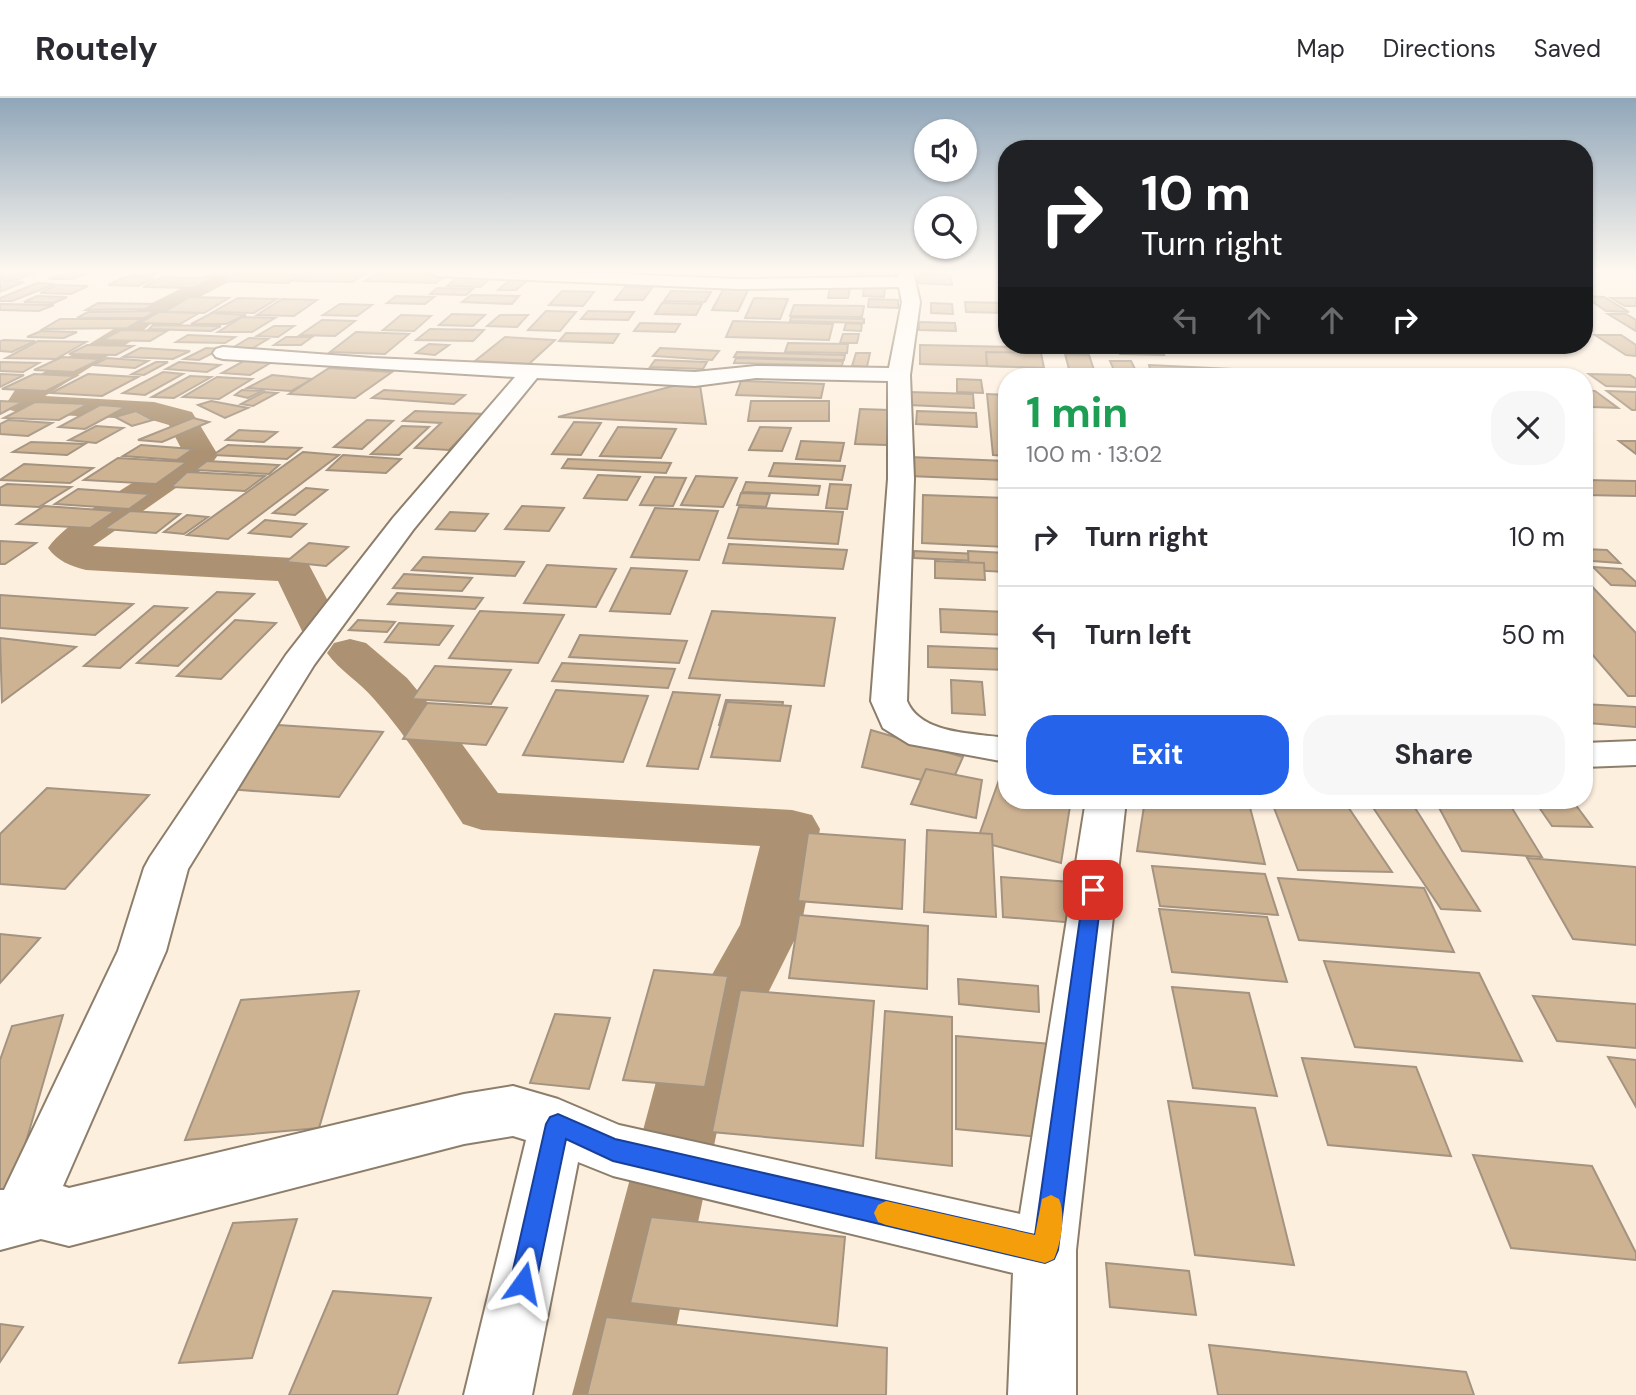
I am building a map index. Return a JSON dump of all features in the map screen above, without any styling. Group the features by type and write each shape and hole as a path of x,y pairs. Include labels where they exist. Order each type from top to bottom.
{"street":[{"path":"906,332 899,375 901,480 888,701 896,720 922,736 998,749"},
{"path":"223,353 695,379 756,372 899,375"},
{"path":"531,372 402,524 298,662 166,868 142,951 21,1215 69,1217 464,1119 513,1111 558,1124 613,1150 1045,1250"},
{"path":"1593,754 1636,752"},
{"path":"1042,1395 1045,1250 1105,809"},
{"path":"498,1395 558,1124"}],"building":[{"path":"40,332 77,332 64,338 27,337"},
{"path":"118,332 166,332 150,341 102,340"},
{"path":"265,332 286,332 278,337 257,336"},
{"path":"305,332 341,332 335,336 300,335"},
{"path":"356,332 409,334 385,354 330,352"},
{"path":"427,332 482,332 473,341 416,340"},
{"path":"728,332 831,332 829,340 726,337"},
{"path":"566,333 619,334 613,343 559,341"},
{"path":"843,334 859,334 857,343 840,343"},
{"path":"188,335 235,337 225,343 176,342"},
{"path":"1595,335 1621,335 1636,345 1636,356 1626,355"},
{"path":"286,337 312,337 301,345 274,345"},
{"path":"505,337 555,340 529,364 475,361"},
{"path":"249,338 268,339 248,351 229,350"},
{"path":"0,341 35,341 12,352 0,351"},
{"path":"38,341 86,342 56,359 6,358"},
{"path":"788,343 848,344 847,353 785,352"},
{"path":"429,344 449,345 435,355 416,353"},
{"path":"87,345 133,346 116,355 69,354"},
{"path":"920,345 998,347 998,354 1015,354 1017,367 920,364"},
{"path":"140,348 190,351 173,359 123,357"},
{"path":"206,348 221,349 199,360 184,359"},
{"path":"660,348 719,351 712,360 653,356"},
{"path":"737,352 845,355 844,360 734,357"},
{"path":"986,352 998,352 1041,354 1044,368 987,366"},
{"path":"856,353 870,353 867,367 852,366"},
{"path":"1065,354 1089,355 1093,368 1069,368"},
{"path":"62,357 101,359 74,372 34,370"},
{"path":"251,357 277,359 250,375 222,373"},
{"path":"107,358 148,361 135,368 93,365"},
{"path":"736,358 843,361 842,366 734,363"},
{"path":"655,360 707,362 703,369 650,367"},
{"path":"1110,361 1131,361 1134,368 1113,368"},
{"path":"0,362 39,363 23,372 0,371"},
{"path":"156,362 168,362 144,375 132,374"},
{"path":"179,362 220,365 207,372 166,369"},
{"path":"1149,365 1211,368 1150,368"},
{"path":"329,368 392,372 355,398 289,394"},
{"path":"163,372 183,374 145,395 123,393"},
{"path":"0,374 24,375 0,387"},
{"path":"34,374 76,376 46,391 2,389"},
{"path":"88,374 138,377 102,396 51,393"},
{"path":"1593,374 1630,375 1636,379 1636,387 1606,386"},
{"path":"272,375 312,379 291,391 247,388"},
{"path":"190,376 211,377 174,398 152,397"},
{"path":"217,377 252,379 219,399 183,397"},
{"path":"957,379 981,380 983,393 957,392"},
{"path":"741,381 824,384 821,398 736,395"},
{"path":"684,383 700,385 706,424 558,417"},
{"path":"242,390 262,391 248,398 235,395"},
{"path":"384,390 465,395 454,404 372,398"},
{"path":"1593,391 1595,391 1618,408 1593,407"},
{"path":"1607,391 1636,392 1636,410 1632,410"},
{"path":"264,392 277,393 253,406 241,404"},
{"path":"909,392 973,394 974,408 909,405"},
{"path":"987,394 998,395 998,455 993,455"},
{"path":"0,401 23,402 0,414"},
{"path":"211,401 248,408 225,418 198,405"},
{"path":"751,401 829,401 829,421 748,421"},
{"path":"35,402 88,404 59,420 4,418"},
{"path":"100,405 126,407 85,429 59,427"},
{"path":"860,409 890,410 887,445 855,444"},
{"path":"136,411 153,420 132,426 115,417"},
{"path":"415,411 484,414 449,450 415,448 441,423 403,421"},
{"path":"917,411 976,413 977,427 916,424"},
{"path":"193,418 209,422 162,442 138,440"},
{"path":"8,420 52,423 28,436 0,434 0,424"},
{"path":"367,420 393,421 362,449 334,447"},
{"path":"574,422 601,423 581,455 552,454"},
{"path":"96,426 123,428 96,443 69,440"},
{"path":"402,426 429,427 399,455 371,454"},
{"path":"618,427 676,429 661,458 600,456"},
{"path":"760,427 791,428 782,451 749,450"},
{"path":"239,430 277,432 264,442 226,440"},
{"path":"801,441 844,443 840,461 796,459"},
{"path":"1619,441 1636,441 1636,454"},
{"path":"31,442 85,444 67,455 13,452"},
{"path":"141,445 193,449 177,460 123,456"},
{"path":"228,445 301,448 287,459 213,455"},
{"path":"303,452 339,455 228,539 187,535"},
{"path":"343,455 401,459 386,473 327,470"},
{"path":"909,457 998,461 998,480 909,476"},
{"path":"118,458 187,462 156,484 84,480"},
{"path":"568,459 671,463 666,473 562,468"},
{"path":"207,461 279,465 269,474 195,470"},
{"path":"774,463 845,466 842,480 769,476"},
{"path":"24,464 93,468 70,483 0,480"},
{"path":"187,472 265,476 245,491 171,487"},
{"path":"598,475 640,477 627,500 584,498"},
{"path":"696,476 737,478 723,507 681,505"},
{"path":"655,477 686,478 673,506 640,505"},
{"path":"1593,480 1636,481 1636,496 1593,495"},
{"path":"746,482 820,486 818,495 742,492"},
{"path":"7,484 71,487 39,507 0,505 0,488"},
{"path":"830,484 851,485 847,509 826,508"},
{"path":"306,488 327,490 295,515 273,513"},
{"path":"78,489 150,494 129,509 55,504"},
{"path":"741,493 770,494 766,507 737,505"},
{"path":"923,495 998,498 998,547 922,543"},
{"path":"44,506 115,511 90,528 17,524"},
{"path":"522,506 564,508 549,531 505,529"},
{"path":"739,507 843,512 838,544 728,538"},
{"path":"655,508 718,511 699,560 631,557"},
{"path":"130,511 180,514 156,533 104,529"},
{"path":"450,512 488,514 475,531 436,529"},
{"path":"187,515 208,517 184,534 164,532"},
{"path":"265,520 306,524 291,537 249,533"},
{"path":"0,541 36,543 5,564 0,564"},
{"path":"309,543 348,547 326,566 286,562"},
{"path":"729,544 847,550 843,569 723,563"},
{"path":"1593,549 1607,550 1620,563 1593,561"},
{"path":"914,551 978,554 978,561 914,558"},
{"path":"968,551 998,553 998,572 969,570"},
{"path":"423,557 524,562 515,576 412,570"},
{"path":"935,561 984,563 985,580 935,578"},
{"path":"547,565 616,569 596,607 524,603"},
{"path":"1593,567 1622,569 1636,582 1636,586 1611,585"},
{"path":"631,568 687,571 670,614 610,611"},
{"path":"404,574 472,578 462,591 393,588"},
{"path":"1593,588 1636,633 1636,696 1628,696 1593,655"},
{"path":"217,592 254,594 178,666 137,663"},
{"path":"397,593 483,598 475,609 388,604"},
{"path":"0,595 133,604 95,635 0,628"},
{"path":"154,606 187,608 120,668 84,666"},
{"path":"940,609 998,612 998,635 941,632"},
{"path":"480,611 564,615 538,663 449,658"},
{"path":"712,611 835,618 824,686 689,678"},
{"path":"235,620 276,623 221,679 177,676"},
{"path":"358,620 395,622 387,632 349,630"},
{"path":"399,623 453,626 439,645 385,642"},
{"path":"580,635 687,641 679,663 569,657"},
{"path":"0,638 76,647 2,702"},
{"path":"928,646 998,649 998,670 928,667"},
{"path":"562,663 675,669 668,688 552,681"},
{"path":"435,666 511,670 491,704 412,699"},
{"path":"951,680 982,682 985,715 952,713"},
{"path":"556,690 648,696 623,762 523,755"},
{"path":"673,692 720,695 698,769 647,766"},
{"path":"726,700 783,702 779,728 719,725"},
{"path":"727,702 791,706 780,761 711,757"},
{"path":"427,703 507,708 486,745 403,739"},
{"path":"1593,705 1636,707 1636,727 1593,723"},
{"path":"278,725 383,732 339,797 226,789"},
{"path":"871,730 963,757 950,786 862,767"},
{"path":"926,769 982,780 976,818 911,804"},
{"path":"998,783 998,809 1070,809 1061,863 977,841"},
{"path":"47,788 149,795 65,889 0,884 0,834"},
{"path":"1144,809 1250,809 1265,864 1137,851"},
{"path":"1274,809 1349,809 1392,872 1298,870"},
{"path":"1374,809 1416,809 1480,911 1441,909"},
{"path":"1440,809 1513,809 1542,857 1462,851"},
{"path":"1540,809 1579,809 1592,827 1552,826"},
{"path":"927,830 992,834 996,917 924,912"},
{"path":"808,833 905,840 902,909 798,901"},
{"path":"1527,858 1636,867 1636,945 1573,939"},
{"path":"1152,866 1265,874 1278,915 1160,906"},
{"path":"1001,877 1071,882 1076,923 1003,917"},
{"path":"1278,878 1424,888 1454,952 1299,940"},
{"path":"1159,909 1267,917 1287,982 1172,972"},
{"path":"799,915 928,926 927,989 789,978"},
{"path":"0,934 40,938 0,983"},
{"path":"1324,961 1479,973 1522,1061 1355,1047"},
{"path":"654,970 728,976 705,1087 623,1080"},
{"path":"958,979 1038,986 1039,1012 959,1004"},
{"path":"1172,987 1249,993 1277,1096 1193,1088"},
{"path":"740,990 874,1001 863,1146 712,1132"},
{"path":"359,991 319,1128 185,1140 241,1000"},
{"path":"1533,996 1636,1004 1636,1048 1557,1041"},
{"path":"885,1011 952,1017 952,1166 876,1158"},
{"path":"555,1014 610,1018 589,1089 530,1083"},
{"path":"63,1015 9,1200 0,1202 0,1060 12,1026"},
{"path":"956,1036 1051,1044 1060,1139 956,1129"},
{"path":"1608,1057 1636,1060 1636,1107"},
{"path":"1302,1058 1416,1067 1451,1156 1328,1145"},
{"path":"1168,1101 1255,1108 1294,1265 1195,1255"},
{"path":"1473,1155 1592,1166 1636,1253 1636,1260 1511,1248"},
{"path":"651,1217 845,1237 837,1326 630,1303"},
{"path":"297,1219 252,1358 179,1363 233,1223"},
{"path":"1106,1263 1189,1271 1196,1315 1110,1307"},
{"path":"333,1291 431,1298 397,1395 289,1395"},
{"path":"606,1317 887,1348 886,1395 587,1395"},
{"path":"0,1324 23,1327 0,1362"},
{"path":"1209,1345 1466,1372 1474,1395 1218,1395"}],"waterway":[{"path":"126,332 25,396 21,404 154,411 181,419 201,455 90,529 67,548 86,558 293,570 317,622"},
{"path":"350,653 390,688 444,756 482,811 792,829 770,927 695,1067 617,1395"}],"slow traffic":[{"path":"886,1213 1045,1250 1051,1207"}],"route":[{"path":"523,1283 558,1124 613,1150 1045,1250 1093,890"}]}
